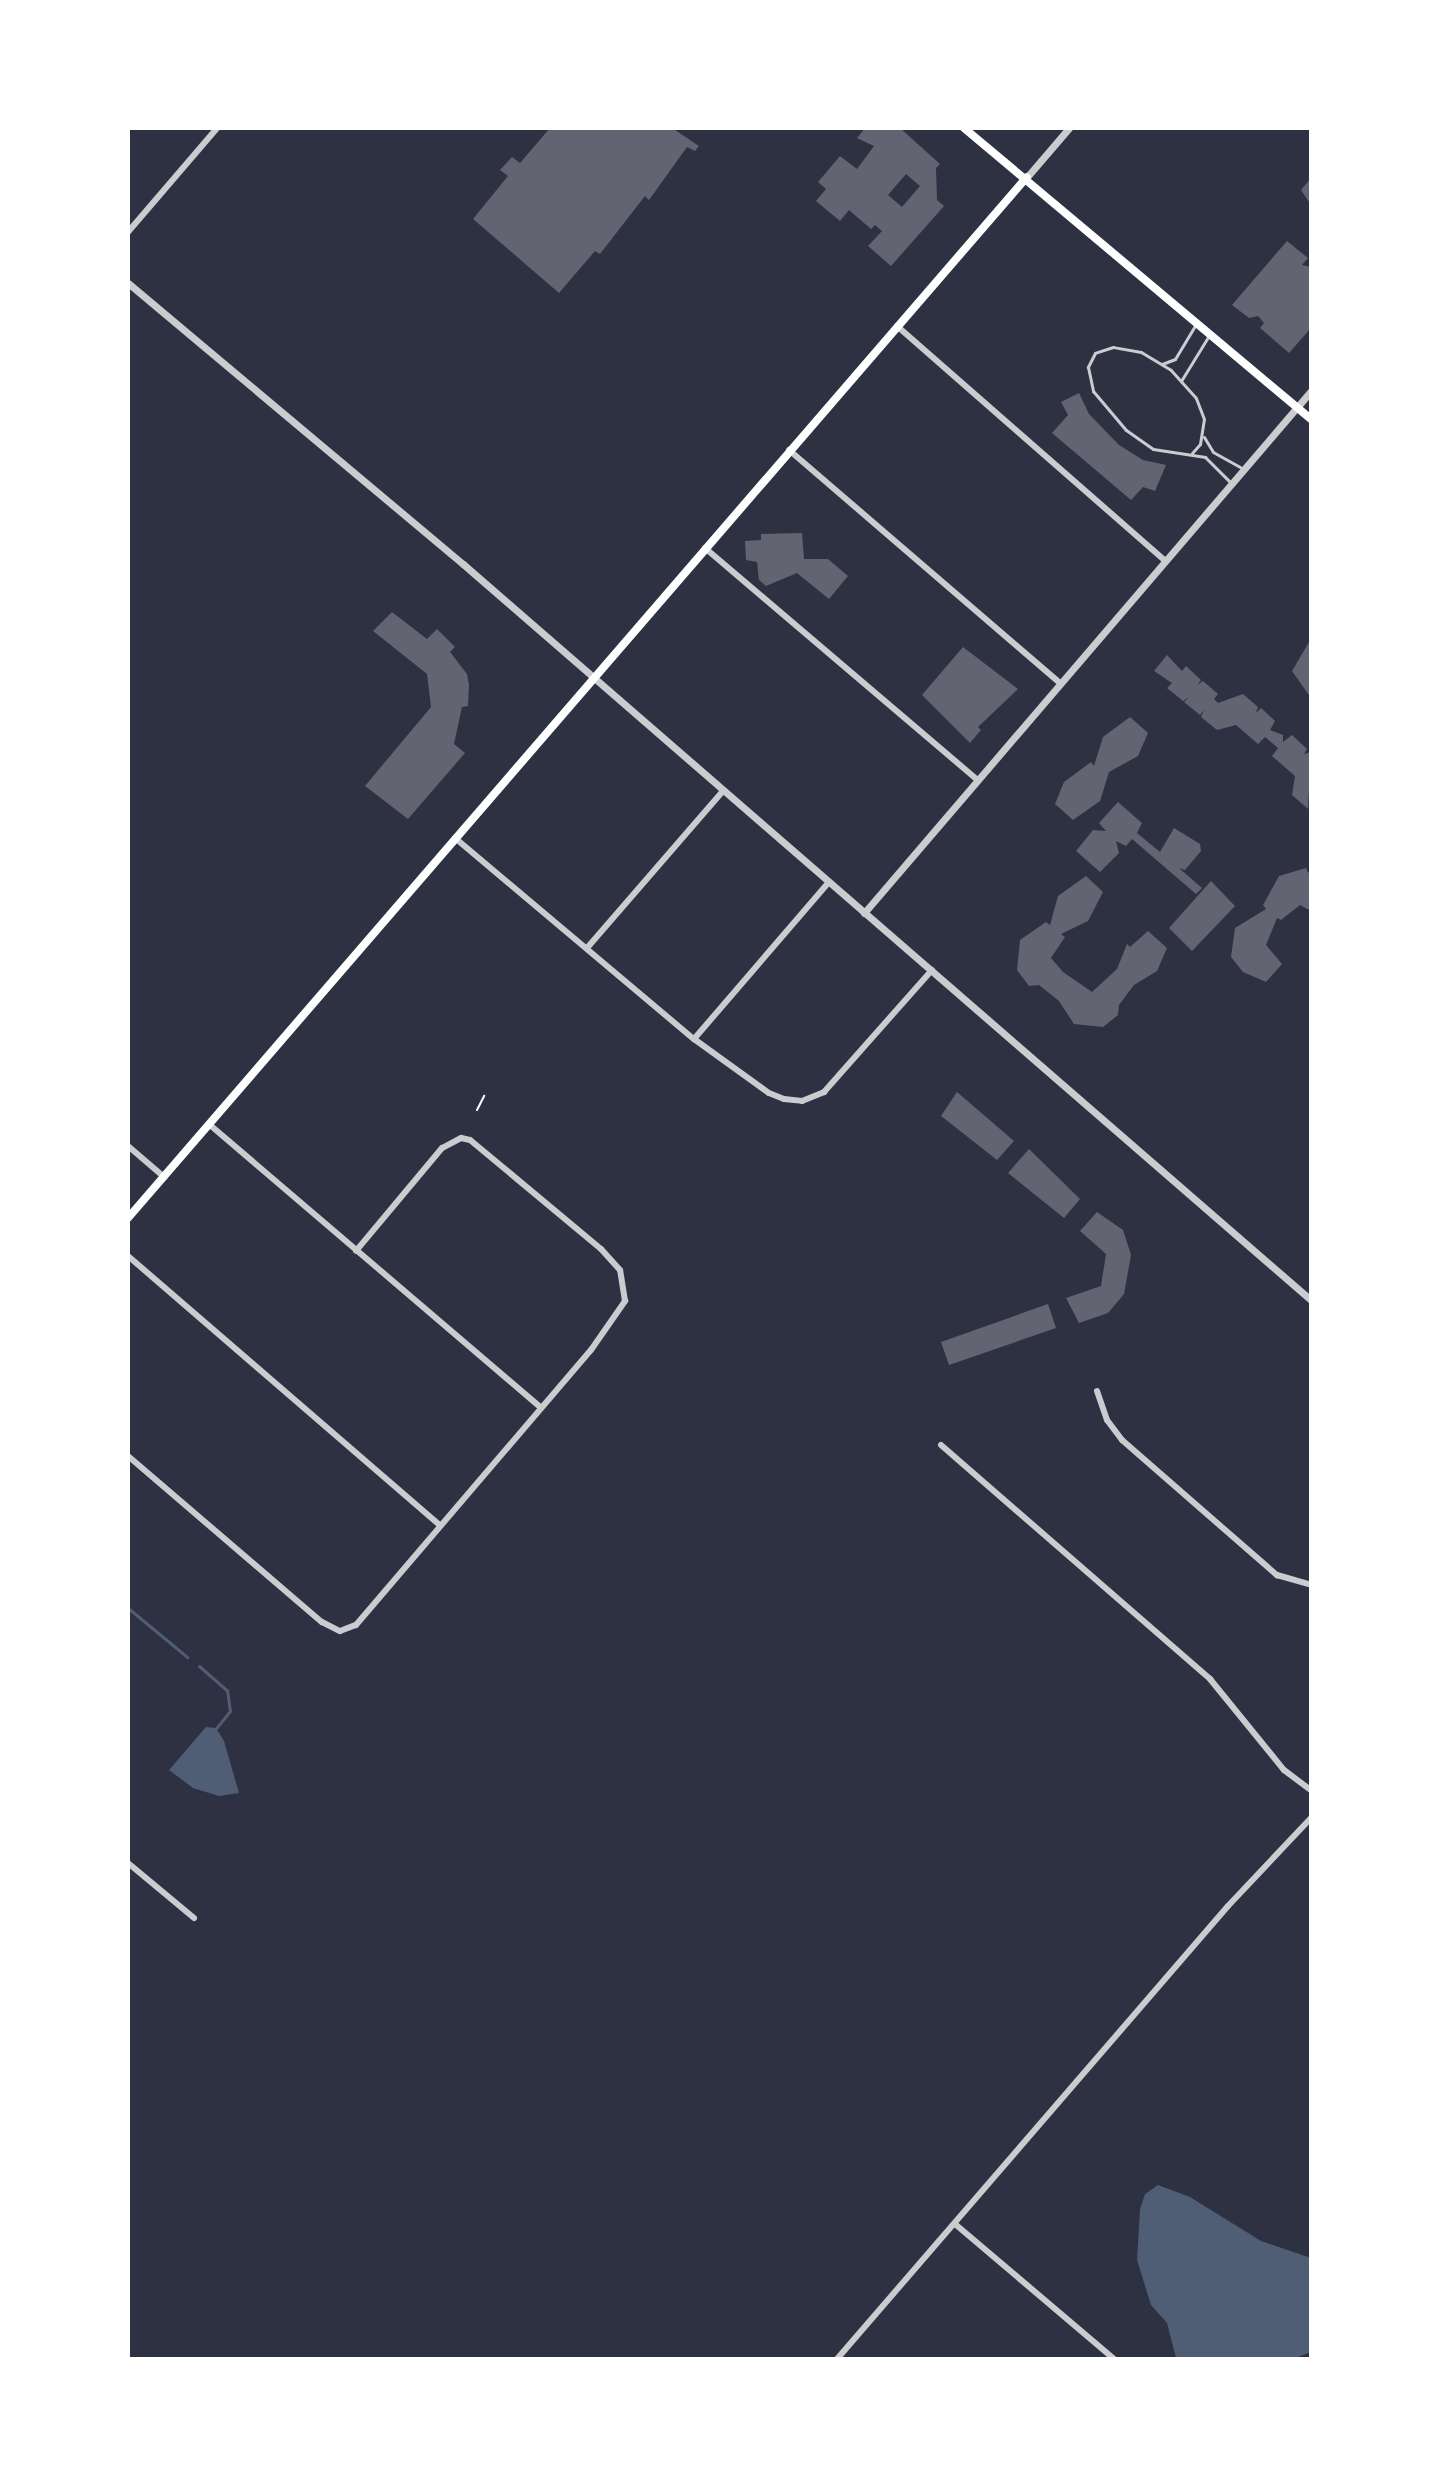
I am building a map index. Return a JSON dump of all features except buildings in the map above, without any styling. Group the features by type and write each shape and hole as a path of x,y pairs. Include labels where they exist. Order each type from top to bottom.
{"main road":[{"path":"964,128 1027,177 1311,419"},
{"path":"128,1218 591,678 1027,177"}],"street":[{"path":"128,232 217,128"},
{"path":"1027,177 1069,128"},
{"path":"128,283 932,970 1311,1300"},
{"path":"896,326 1165,561"},
{"path":"864,913 1311,391"},
{"path":"789,450 1059,682"},
{"path":"705,547 976,779"},
{"path":"587,948 722,792"},
{"path":"455,838 694,1039 784,1099 802,1101 824,1092 932,970"},
{"path":"694,1039 828,883"},
{"path":"210,1125 540,1407"},
{"path":"128,1456 322,1622 340,1631 356,1625 616,1318 625,1301 620,1270 501,1162 470,1140 452,1142 356,1251"},
{"path":"128,1146 164,1177"},
{"path":"128,1256 440,1525"},
{"path":"1097,1391 1107,1420 1122,1440 1286,1581 1311,1585"},
{"path":"941,1445 1210,1679 1284,1770 1311,1790"},
{"path":"837,2359 1228,1906 1311,1818"},
{"path":"128,1863 194,1918"},
{"path":"955,2224 1114,2359"}],"lane":[{"path":"1162,364 1175,359 1197,323"},
{"path":"1181,381 1210,333"},
{"path":"1192,453 1203,435 1204,419 1196,398 1181,381 1162,364 1141,352 1113,347 1095,353 1088,367 1093,391 1126,430 1153,449 1177,456 1192,453 1205,457 1231,483"},
{"path":"1203,435 1213,452 1244,469"}],"path":[{"path":"477,1110 484,1096"}],"water":[{"path":"206,1727 216,1728 224,1741 239,1793 219,1796 193,1788 169,1770"},
{"path":"1158,2185 1190,2197 1261,2241 1311,2258 1311,2352 1293,2359 1176,2358 1167,2323 1151,2305 1137,2260 1140,2209 1145,2194"}],"waterway":[{"path":"128,1608 187,1657"},
{"path":"199,1666 227,1690 230,1711 216,1728"}]}
